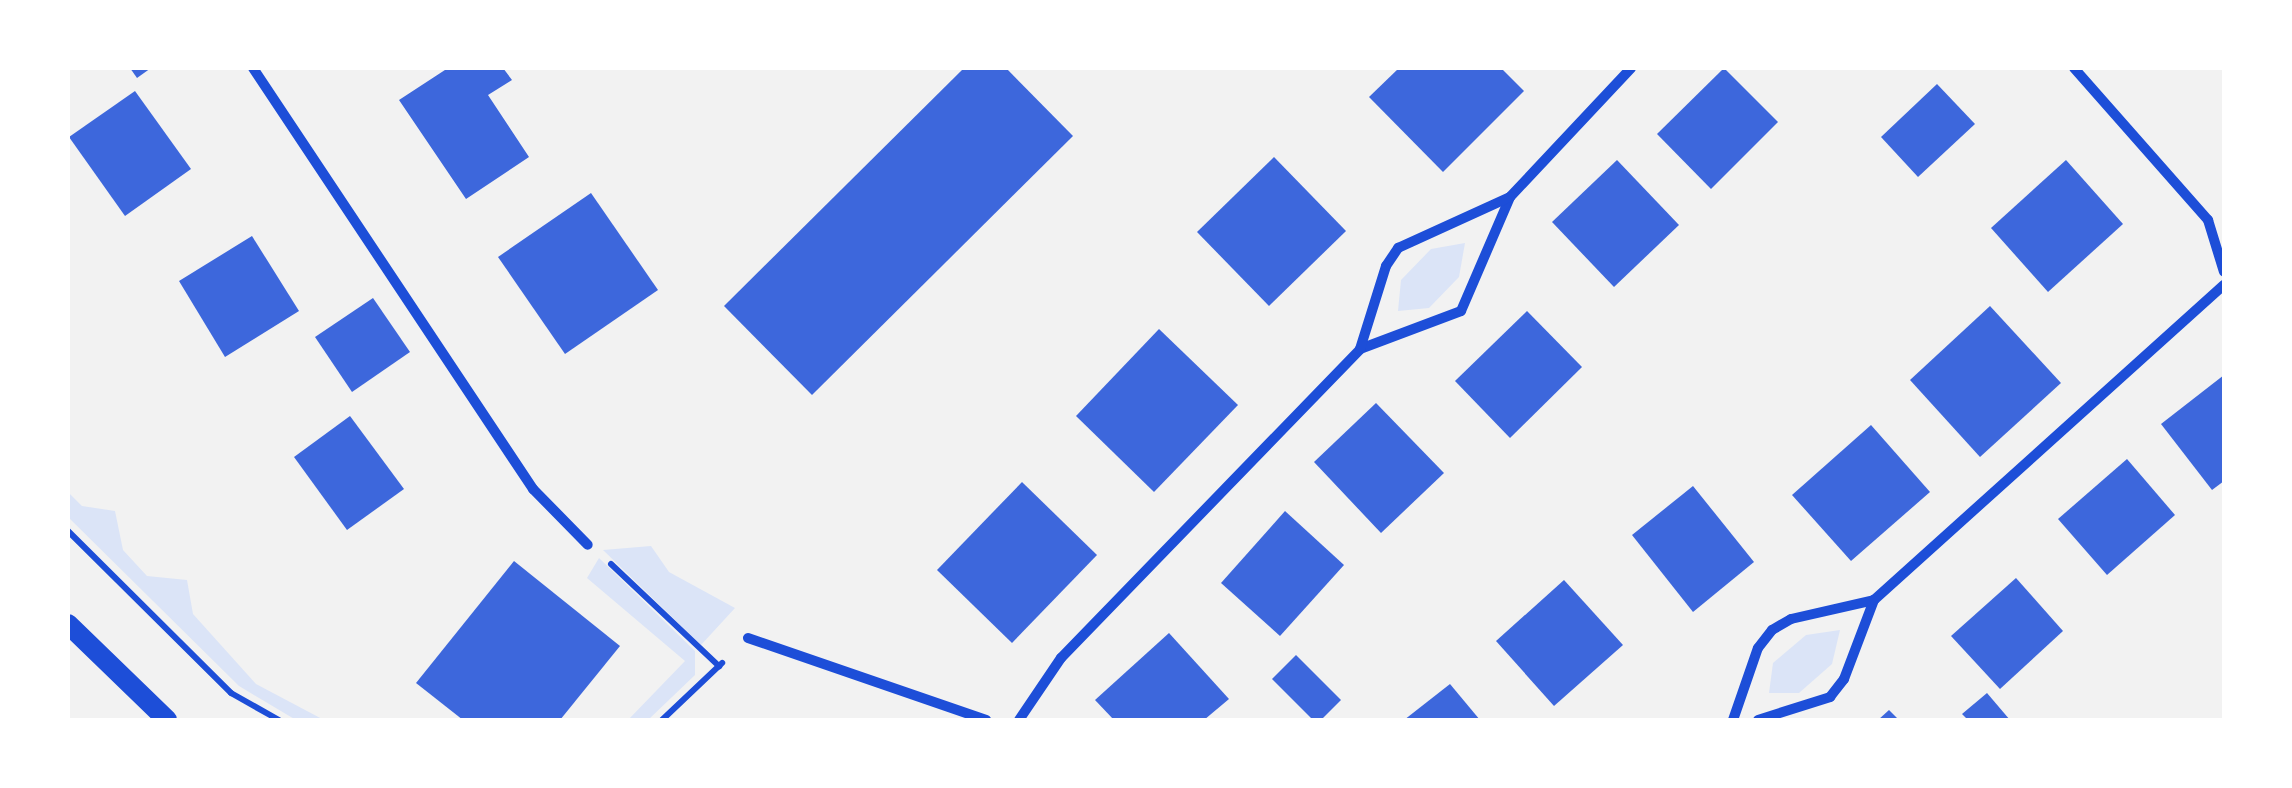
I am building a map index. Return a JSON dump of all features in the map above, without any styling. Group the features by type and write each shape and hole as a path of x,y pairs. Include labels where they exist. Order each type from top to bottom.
{"main road":[{"path":"68,624 167,720"}],"street":[{"path":"252,68 533,488 588,545"},
{"path":"1019,720 1061,658 1360,350 1461,311 1510,196 1632,68"},
{"path":"2074,68 2208,220 2224,272"},
{"path":"1360,350 1386,266 1398,248 1510,196"},
{"path":"1758,720 1830,697 1844,679 1874,600 2224,284"},
{"path":"1734,720 1758,648 1772,630 1791,619 1874,600"},
{"path":"748,638 986,720"}],"path":[{"path":"68,531 232,693 279,720"},
{"path":"588,545 719,666"},
{"path":"662,720 748,638"}],"shaded area":[{"path":"1465,243 1459,277 1429,308 1398,311 1401,280 1431,249"},
{"path":"68,492 82,506 115,511 123,550 147,576 187,580 193,614 256,684 324,720 296,720 239,686 68,517"},
{"path":"651,546 669,572 735,608 701,645 603,550"},
{"path":"599,558 695,651 695,675 648,720 628,720 685,661 587,578"},
{"path":"1840,630 1832,664 1799,693 1769,693 1773,663 1806,635"}],"building":[{"path":"130,68 151,68 137,78"},
{"path":"448,68 503,68 512,80 488,95 529,157 466,199 399,100"},
{"path":"964,68 1006,68 1073,136 812,395 724,306"},
{"path":"1399,68 1501,68 1524,91 1443,172 1369,97"},
{"path":"1724,68 1778,122 1711,189 1657,134"},
{"path":"1937,84 1975,124 1918,177 1881,137"},
{"path":"135,91 191,169 125,216 69,137"},
{"path":"1274,157 1346,231 1269,306 1197,232"},
{"path":"1617,160 1679,225 1614,287 1552,222"},
{"path":"2066,160 2123,224 2048,292 1991,228"},
{"path":"591,193 658,290 565,354 498,257"},
{"path":"252,236 299,311 225,357 179,281"},
{"path":"373,298 410,352 352,392 315,337"},
{"path":"1990,306 2061,383 1980,457 1910,380"},
{"path":"1527,311 1582,367 1510,438 1455,381"},
{"path":"1159,329 1238,405 1154,492 1076,416"},
{"path":"2224,375 2224,481 2212,490 2161,424"},
{"path":"1376,403 1444,473 1381,533 1314,462"},
{"path":"350,416 404,489 347,530 294,457"},
{"path":"1871,425 1930,492 1851,561 1792,495"},
{"path":"2127,459 2175,515 2107,575 2058,519"},
{"path":"1022,482 1097,555 1012,643 937,570"},
{"path":"1693,486 1754,562 1693,612 1632,535"},
{"path":"1285,511 1344,565 1280,636 1221,583"},
{"path":"514,561 620,646 560,720 463,720 416,683"},
{"path":"2016,578 2063,631 2000,689 1951,636"},
{"path":"1564,580 1623,645 1554,706 1496,641"},
{"path":"1169,633 1229,699 1204,720 1114,720 1095,700"},
{"path":"1296,655 1341,700 1321,720 1313,720 1272,679"},
{"path":"1450,684 1480,720 1404,720"},
{"path":"1987,693 2010,720 1968,720 1962,714"},
{"path":"1889,710 1899,720 1878,720"}]}
